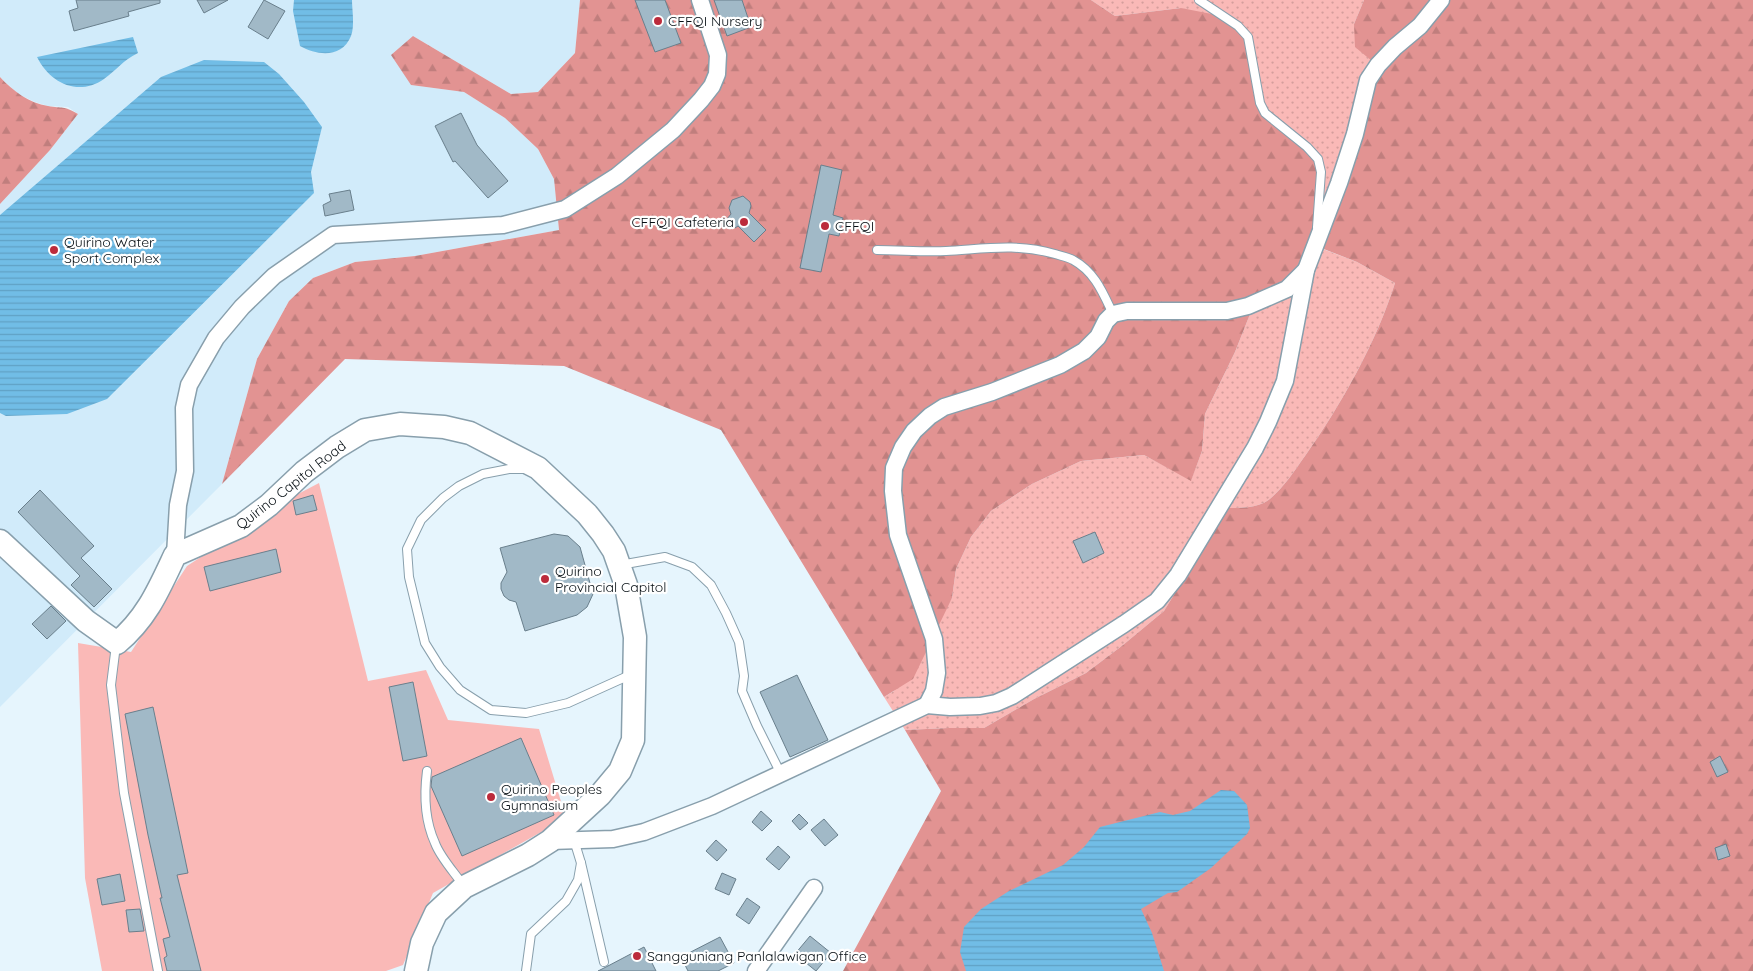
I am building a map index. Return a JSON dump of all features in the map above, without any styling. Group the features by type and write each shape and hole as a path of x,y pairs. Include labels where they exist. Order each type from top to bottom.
{"street":[{"path":"0,540 86,621 117,643 135,626 152,603 175,555 178,505 185,472 184,408 189,385 216,338 242,307 274,276 333,235 503,225 565,209 617,176 672,130 702,100 712,86 717,74 718,55 700,0"},
{"path":"550,841 613,839 644,832 712,806 928,706 980,706 996,703 1012,696 1124,624 1157,600 1178,575 1255,448 1268,422 1284,381 1306,270 1355,134 1368,80 1378,66 1420,26 1441,0"},
{"path":"928,706 934,691 937,672 934,639 898,535 893,491 894,468 903,447 914,431 930,416 944,407 992,392 1060,365 1084,351 1098,337 1106,321 1113,314 1127,311 1227,311 1248,306 1287,289 1306,270"},
{"name":"Quirino Capitol Road","path":"175,555 241,526 269,505 304,472 337,447 365,430 400,424 444,427 470,433 538,468 587,514 614,551 626,585 635,637 632,740 620,771 600,795 550,841 528,855 464,886 436,913 422,943 416,971"},
{"path":"756,971 814,888"}],"lane":[{"path":"1199,0 1238,26 1248,37 1260,103 1265,113 1307,147 1318,160 1321,172 1315,246"},
{"path":"877,250 945,251 985,247 1038,249 1073,260 1087,271 1096,279 1113,314"},
{"path":"538,468 508,469 483,474 459,486 421,520 408,549 409,577 425,643 440,667 460,690 492,710 526,713 568,703 635,673"},
{"path":"619,566 665,557 692,567 711,585 739,642 744,676 742,691 756,726 781,774"},
{"path":"117,643 111,685 124,793 158,971"},
{"path":"427,771 426,812 435,844 464,886"},
{"path":"574,840 604,962"},
{"path":"526,971 530,934 566,901 578,880 581,863"}],"shaded area":[{"path":"0,0 580,0 575,53 538,92 511,94 413,36 411,85 464,92 505,118 538,149 554,179 559,230 415,256 355,262 313,278 289,301 257,359 222,484 0,707 0,204 50,150 78,114 68,107 48,106 18,94 0,77"},
{"path":"1091,0 1364,0 1354,24 1378,65 1315,246 1357,262 1395,283 1368,351 1332,416 1305,456 1285,484 1267,501 1250,507 1227,508 1164,611 1086,673 1034,699 984,728 905,730 884,697 894,691 952,598 956,569 971,537 991,511 1032,484 1081,461 1144,455 1191,480 1202,451 1205,414 1235,352 1254,304 1278,124 1181,8 1115,16"},
{"path":"319,483 368,681 426,670 448,720 539,729 566,818 433,893 403,965 386,971 102,971 85,878 78,643 131,652 187,566 298,494"}],"green space":[{"path":"580,0 1091,0 1115,16 1181,8 1222,16 1248,37 1265,113 1318,159 1315,243 1378,66 1355,47 1354,24 1364,0 1753,0 1753,971 843,971 941,791 905,730 984,728 1034,699 1086,673 1164,611 1227,508 1256,506 1271,498 1289,478 1332,416 1368,351 1395,283 1357,262 1316,246 1306,270 1254,304 1235,352 1205,414 1202,451 1191,481 1144,455 1081,461 1032,484 991,511 971,537 956,569 952,598 913,679 884,697 721,430 564,366 345,359 222,484 257,359 289,301 313,278 355,262 415,256 559,230 554,179 538,149 505,118 464,92 411,85 391,55 413,36 511,94 538,92 575,53"},
{"path":"0,77 16,92 28,99 53,107 66,108 78,114 50,150 0,204"}],"water":[{"path":"294,0 352,0 353,28 347,43 342,48 329,53 314,52 300,46 293,11"},
{"path":"133,37 138,53 104,79 84,87 66,85 57,80 49,74 37,57"},
{"path":"204,60 264,62 279,74 304,102 322,127 311,172 314,193 107,399 67,414 6,416 0,413 0,215 161,77"},
{"path":"1221,790 1234,791 1247,805 1250,828 1247,834 1211,868 1177,892 1168,893 1141,909 1152,933 1164,971 966,971 960,952 964,927 981,909 1009,891 1063,865 1084,847 1100,827 1160,812 1173,815 1190,811"}],"building":[{"path":"76,0 160,0 160,3 128,12 129,16 74,31 69,11 78,8"},
{"path":"197,0 228,0 204,13"},
{"path":"264,0 285,11 268,39 248,27"},
{"name":"CFFQI Nursery","path":"635,0 665,0 681,43 655,52"},
{"path":"714,0 742,0 751,27 727,36"},
{"path":"461,113 477,145 508,181 488,198 455,161 453,162 435,126"},
{"name":"CFFQI","path":"821,165 842,170 833,215 843,218 839,236 829,234 821,272 800,268"},
{"path":"350,190 354,210 325,216 323,205 331,201 329,194"},
{"name":"CFFQI Cafeteria","path":"743,196 750,202 749,213 766,230 754,242 738,226 735,228 727,219 731,214 729,208 732,200"},
{"path":"40,490 94,546 81,558 112,589 94,607 71,585 80,576 18,512"},
{"path":"313,495 317,510 296,515 293,501"},
{"path":"1095,532 1104,553 1083,563 1073,541"},
{"name":"Quirino Provincial Capitol","path":"554,534 568,536 580,547 593,594 587,607 577,615 525,631 516,602 504,596 501,589 501,583 507,572 500,548"},
{"path":"276,549 281,572 210,591 204,567"},
{"path":"51,606 66,621 47,639 32,624"},
{"path":"797,675 828,740 790,757 760,692"},
{"path":"413,682 427,756 403,761 389,687"},
{"path":"153,707 188,873 177,875 201,971 167,971 164,958 167,956 163,939 170,937 160,898 162,898 125,714"},
{"name":"Quirino Peoples Gymnasium","path":"521,738 554,815 462,856 431,786 432,777"},
{"path":"1720,756 1728,772 1717,777 1710,762"},
{"path":"761,811 772,821 762,831 752,822"},
{"path":"799,814 808,823 800,830 792,821"},
{"path":"824,819 838,835 825,846 811,830"},
{"path":"716,840 727,850 717,861 706,851"},
{"path":"1726,844 1730,856 1718,860 1715,848"},
{"path":"778,846 790,857 779,870 766,859"},
{"path":"722,873 736,879 729,895 715,889"},
{"path":"120,874 125,901 102,905 97,879"},
{"path":"747,898 760,907 749,924 736,915"},
{"path":"140,909 144,931 129,932 126,910"},
{"path":"810,936 831,953 816,971 795,954"},
{"path":"720,937 734,963 718,971 688,971 681,957"},
{"name":"Sangguniang Panlalawigan Office","path":"644,947 656,971 598,971 606,967"}],"place":[{"name":"CFFQI Nursery","path":"658,21"},
{"name":"CFFQI Cafeteria","path":"744,222"},
{"name":"CFFQI","path":"825,226"},
{"name":"Quirino Water Sport Complex","path":"54,250"},
{"name":"Quirino Provincial Capitol","path":"545,579"},
{"name":"Quirino Peoples Gymnasium","path":"491,797"},
{"name":"Sangguniang Panlalawigan Office","path":"637,956"}]}
